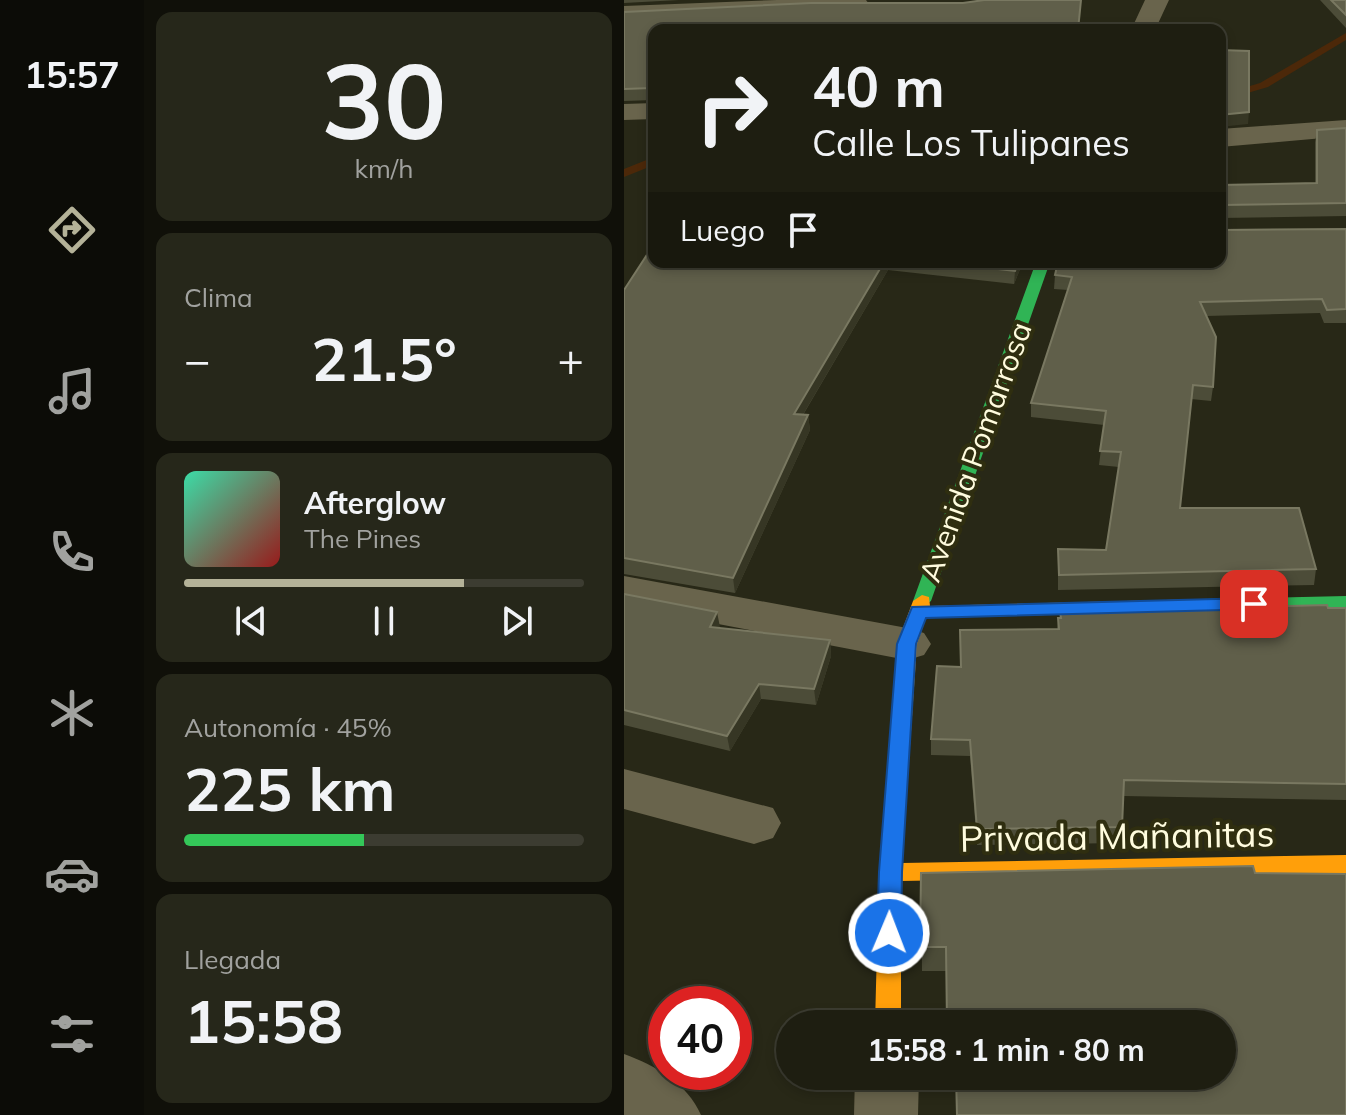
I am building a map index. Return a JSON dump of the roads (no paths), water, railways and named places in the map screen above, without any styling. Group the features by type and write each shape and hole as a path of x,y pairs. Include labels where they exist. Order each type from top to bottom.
{"street":[{"path":"1146,24 1157,0"},
{"path":"624,13 791,2 886,3"},
{"path":"624,112 648,111"},
{"path":"1226,138 1346,128"},
{"name":"Avenida Pomarrosa","path":"888,1010 890,872 913,628 1041,268"},
{"path":"624,591 913,628 1346,602"},
{"path":"624,789 754,823"},
{"name":"Privada Mañanitas","path":"890,872 1346,864"},
{"path":"624,1083 669,1115"},
{"path":"886,1115 887,1090"}],"waterway":[{"path":"1226,96 1264,85 1346,36"},
{"path":"624,173 648,163"}]}
